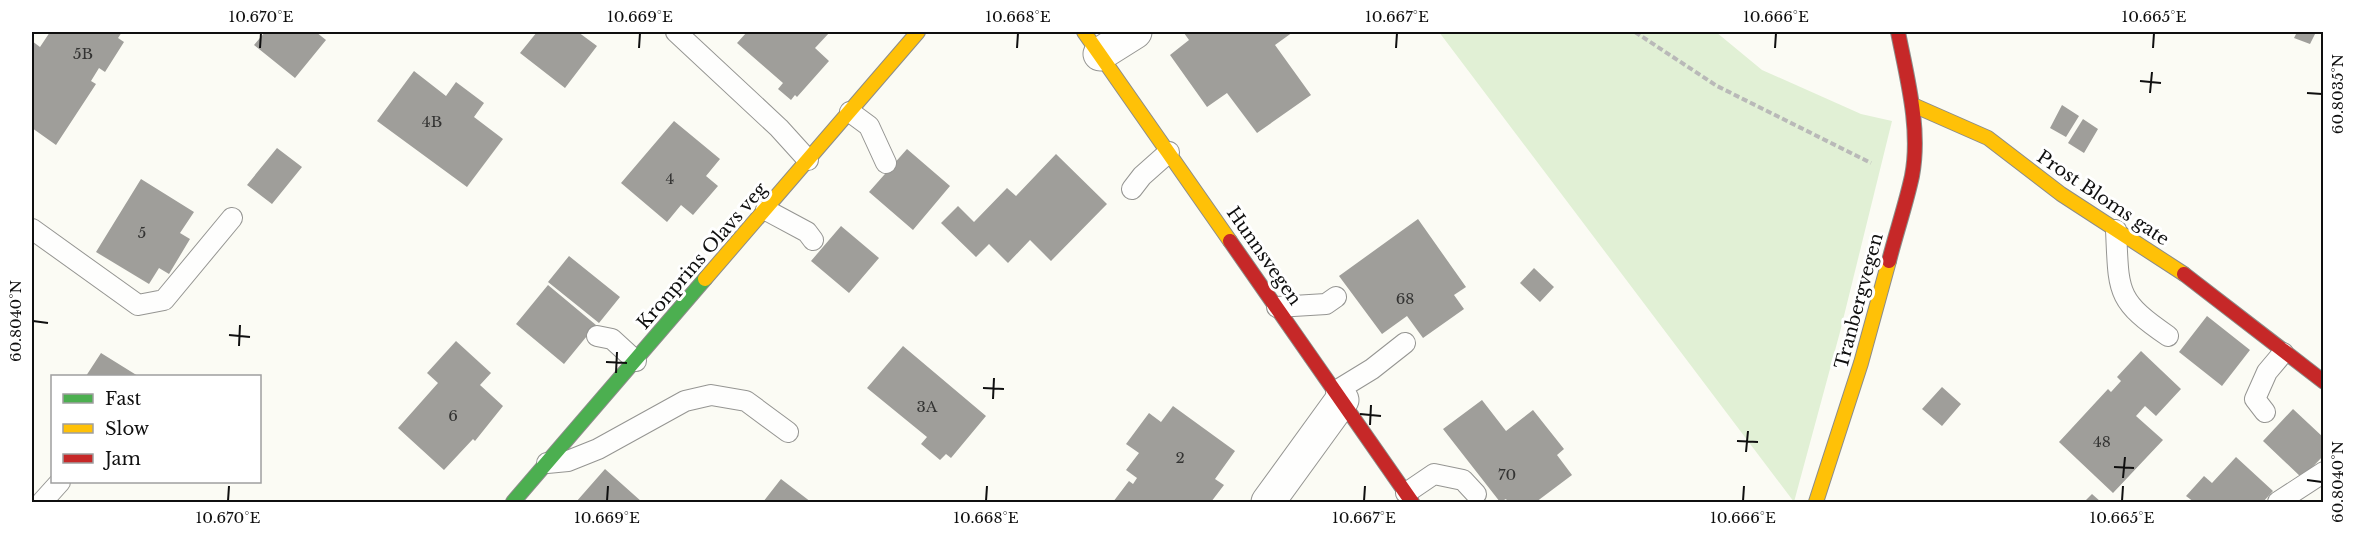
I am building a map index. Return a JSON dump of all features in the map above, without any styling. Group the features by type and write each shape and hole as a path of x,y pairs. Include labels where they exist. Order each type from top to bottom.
{"street":[{"name":"Kronprins Olavs veg","path":"513,502 918,32"},
{"path":"1092,43 1135,32"},
{"path":"1898,32 1913,105"},
{"name":"Hunnsvegen","path":"1092,43 1409,498"},
{"name":"Tranbergvegen","path":"1819,501 1861,363 1912,175 1916,144 1913,105"},
{"name":"Prost Bloms gate","path":"1913,105 1988,138 2061,194 2188,277 2283,353 2324,382"},
{"path":"1268,502 1339,395"}],"lane":[{"path":"676,32 779,128 808,160"},
{"path":"850,112 869,126 886,163"},
{"path":"1132,189 1142,176 1169,152"},
{"path":"766,210 807,232 813,240"},
{"path":"32,229 138,305 164,300 232,218"},
{"path":"2116,230 2123,296 2137,315 2168,336"},
{"path":"1277,307 1326,304 1336,297"},
{"path":"597,336 612,339 636,361"},
{"path":"1339,395 1405,343"},
{"path":"2265,412 2255,399 2267,372 2283,353"},
{"path":"547,463 568,461 598,449 685,401 711,395 746,401 788,432"},
{"path":"2278,502 2324,472"},
{"path":"1409,498 1434,474 1463,480 1476,494"},
{"path":"42,502 59,483"}],"path":[{"path":"1635,32 1718,86 1768,113 1872,164 1912,175"}],"green space":[{"path":"1439,32 1716,32 1762,70 1861,114 1892,121 1840,332 1794,502"}],"building":[{"path":"50,32 122,32 118,38 124,42 105,72 99,68 91,81 96,84 56,145 32,128 32,41 40,47"},
{"path":"265,32 316,32 326,40 295,78 254,45"},
{"path":"537,32 578,32 597,46 565,88 520,53"},
{"path":"747,32 830,32 815,48 829,61 797,97 795,95 791,100 778,89 783,83 737,43"},
{"path":"1293,32 1275,45 1311,95 1257,133 1227,93 1207,107 1170,55 1189,40 1184,33"},
{"path":"2297,32 2316,32 2310,44 2294,38"},
{"path":"414,71 446,96 456,82 484,103 474,117 503,139 467,187 377,121"},
{"path":"2062,105 2079,116 2066,137 2050,128"},
{"path":"2083,119 2098,129 2084,153 2068,143"},
{"path":"674,121 720,159 706,176 718,186 693,215 681,205 667,222 621,183"},
{"path":"277,148 302,167 272,204 247,185"},
{"path":"907,149 950,186 913,230 869,192"},
{"path":"1056,154 1107,204 1051,261 1030,240 1008,263 989,244 976,257 941,223 958,206 974,222 1007,188 1016,196"},
{"path":"141,179 194,212 180,233 190,239 169,274 159,268 149,284 96,252"},
{"path":"1418,219 1466,287 1454,295 1464,309 1423,338 1407,316 1382,334 1339,276"},
{"path":"841,226 879,258 849,293 811,261"},
{"path":"569,256 620,297 599,323 548,282"},
{"path":"1534,268 1554,287 1540,302 1520,283"},
{"path":"548,285 596,325 564,364 516,324"},
{"path":"2207,316 2250,350 2222,386 2179,352"},
{"path":"456,341 491,373 480,385 503,406 475,441 473,439 444,470 398,428 438,383 427,373"},
{"path":"903,346 986,416 951,458 946,454 940,460 921,444 927,437 867,388"},
{"path":"2141,351 2181,389 2156,416 2145,406 2136,416 2163,440 2113,493 2059,442 2108,389 2111,392 2121,381 2117,377"},
{"path":"101,353 136,375 87,375"},
{"path":"1942,387 1961,404 1942,426 1922,409"},
{"path":"1482,400 1506,431 1533,410 1564,449 1557,455 1572,475 1536,502 1508,502 1506,499 1500,502 1443,429"},
{"path":"1173,406 1235,451 1215,479 1224,485 1211,502 1113,502 1129,481 1133,484 1137,478 1126,470 1139,453 1126,444 1149,413 1161,422"},
{"path":"2293,409 2324,438 2324,455 2302,478 2263,441"},
{"path":"2236,457 2273,491 2263,502 2194,502 2186,496 2204,476 2212,483"},
{"path":"605,469 642,502 576,502"},
{"path":"781,479 811,502 763,502"},
{"path":"2092,494 2101,502 2084,502"}],"traffic: fast":[{"path":"513,502 705,279"}],"traffic: slow":[{"path":"705,279 918,32"},
{"path":"1084,32 1230,241"},
{"path":"1913,105 1988,138 2061,194 2184,274"},
{"path":"1816,502 1861,363 1889,261"}],"traffic: jam":[{"path":"1889,261 1910,187 1915,140 1912,104 1898,32"},
{"path":"1230,241 1412,502"},
{"path":"2184,274 2324,382"}]}
